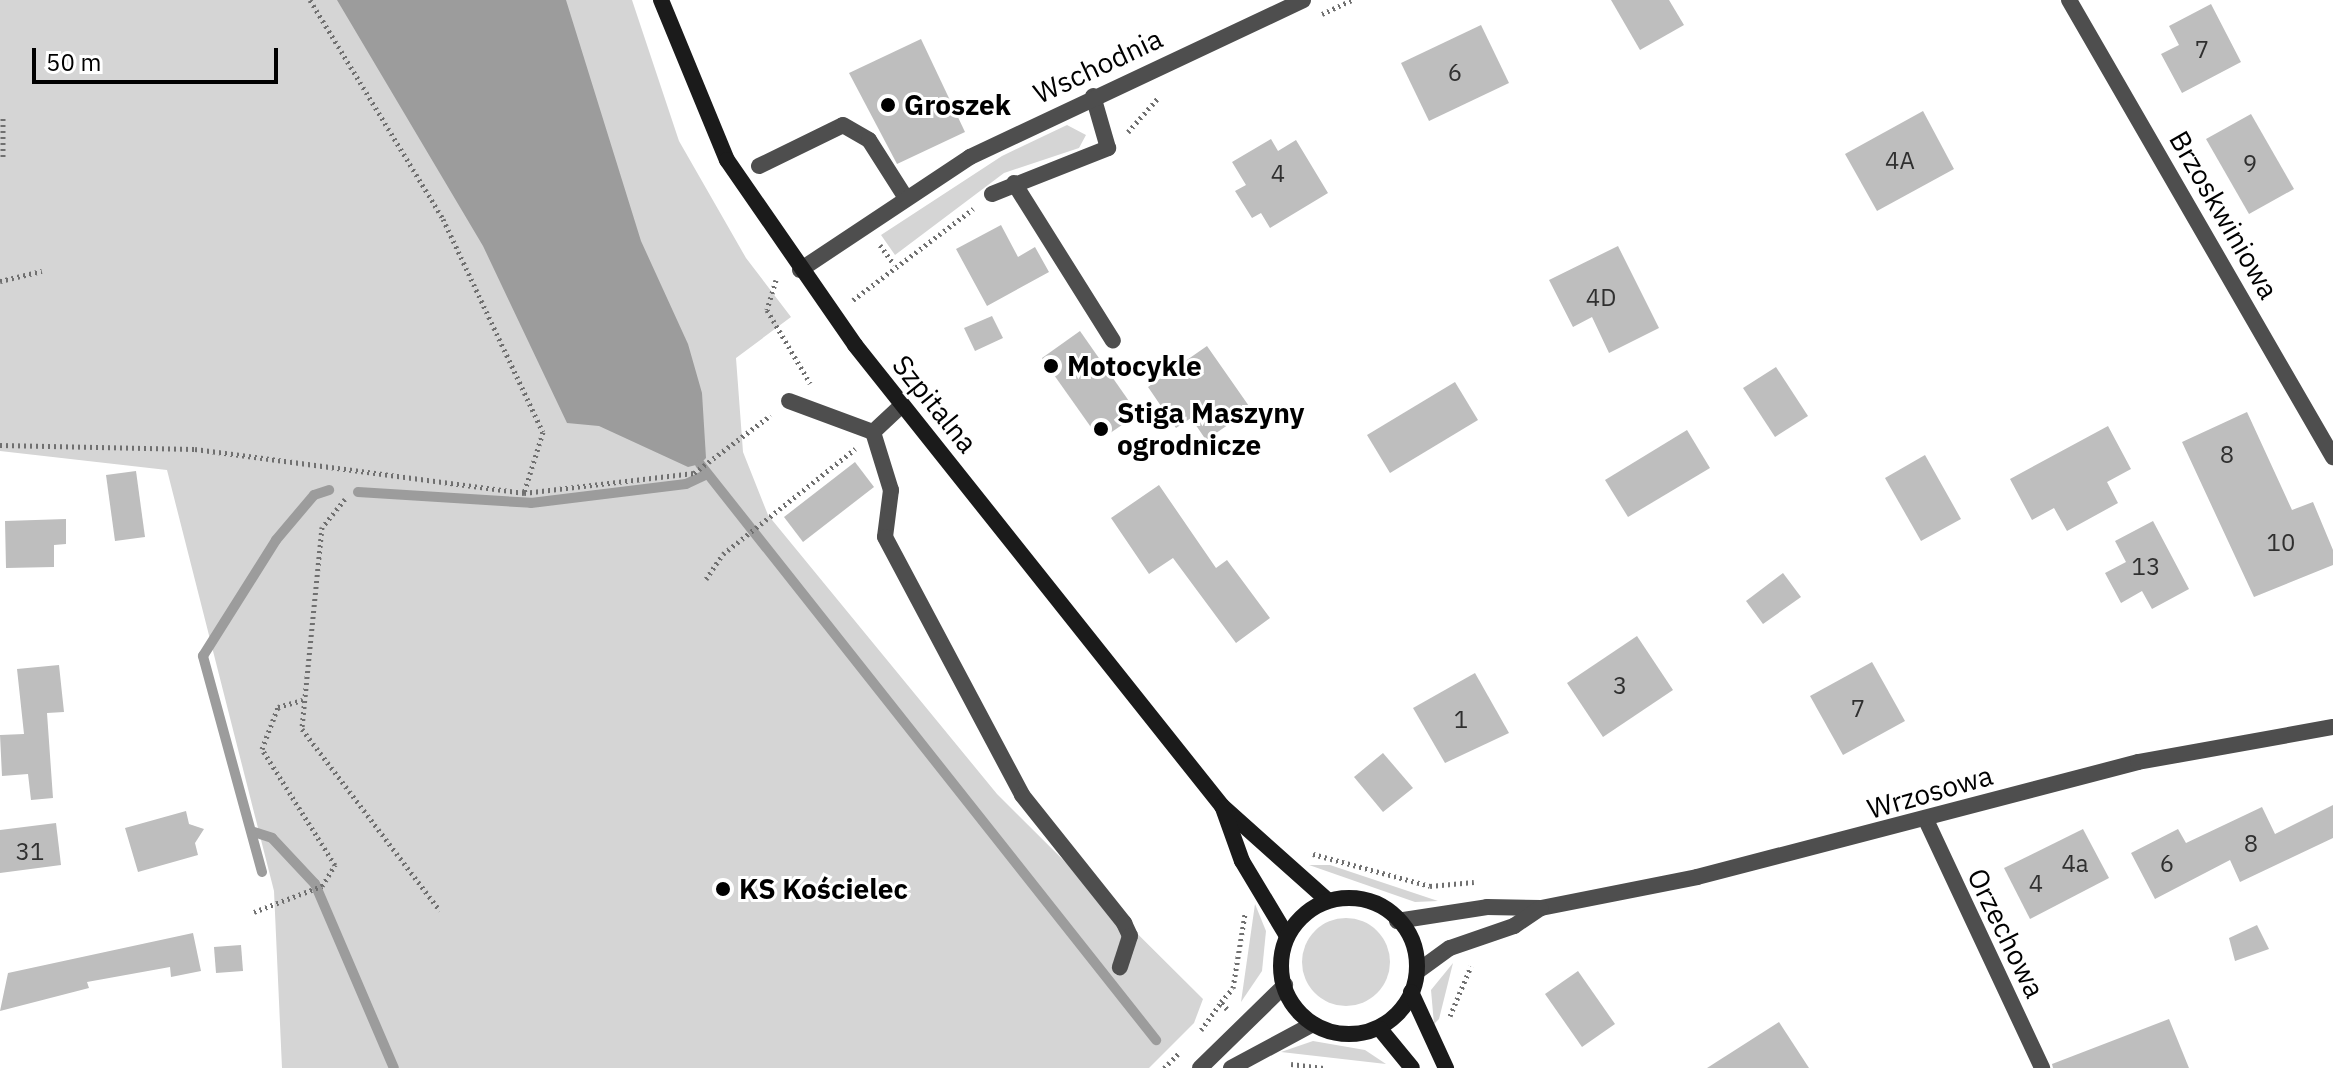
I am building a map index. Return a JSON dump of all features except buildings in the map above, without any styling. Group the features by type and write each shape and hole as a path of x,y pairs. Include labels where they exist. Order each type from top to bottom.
{"main road":[{"name":"Szpitalna","path":"661,0 727,160 800,270 902,405 1222,806 1326,899"},
{"name":"Szpitalna","path":"1222,806 1242,861 1287,936"},
{"path":"1326,899 1364,900 1397,921 1413,940 1418,971 1411,992 1380,1029 1346,1035 1313,1024 1296,1010 1285,985 1287,936 1326,899"},
{"path":"1411,992 1446,1068"},
{"path":"1380,1029 1412,1068"}],"street":[{"name":"Wschodnia","path":"800,270 906,198 1093,96 1303,0"},
{"name":"Brzoskwiniowa","path":"2069,0 2333,457"},
{"path":"992,194 1108,148 1093,96"},
{"path":"759,166 843,125 869,140 906,198"},
{"path":"1014,183 1113,341"},
{"path":"789,401 873,432"},
{"path":"873,432 902,405"},
{"path":"873,432 891,490 885,537 1022,795 1124,923 1130,936 1120,967"},
{"name":"Wrzosowa","path":"1397,921 1487,907 1541,908 1926,820 2138,762 2333,727"},
{"name":"Orzechowa","path":"1926,820 2042,1068"},
{"name":"Wrzosowa","path":"1418,971 1450,948 1514,926 1541,908"},
{"path":"1200,1068 1285,985"},
{"path":"1231,1068 1313,1024"}],"path":[{"path":"310,0 443,219 543,432 524,493"},
{"path":"3,118 3,157"},
{"path":"860,290 964,215"},
{"path":"877,240 894,264"},
{"path":"0,281 42,271"},
{"path":"0,445 195,449 524,493 694,473 814,380 767,310 776,280"},
{"path":"706,579 731,548 873,432"},
{"path":"345,499 322,527 302,729 440,911"},
{"path":"254,912 322,886 335,865 332,851 267,767 262,749 278,707 303,700"},
{"path":"1306,854 1430,886 1482,884"},
{"path":"1232,1016 1221,1002 1233,988 1246,902"},
{"path":"1448,1023 1472,964"}],"shaded area":[{"path":"0,0 632,0 679,141 746,258 791,317 736,358 743,452 768,515 997,794 1203,999 1194,1023 1149,1068 282,1068 274,891 167,470 0,451"},
{"path":"337,0 566,0 641,241 688,344 702,393 706,458 700,464 688,467 599,426 567,423 483,246"},
{"path":"1067,125 1086,135 1079,148 1004,173 895,255 881,235 1002,156"},
{"path":"1309,865 1330,865 1438,901 1415,902"},
{"path":"1255,904 1266,931 1262,971 1241,1002"},
{"path":"1346,918 1363,921 1377,931 1387,945 1390,962 1387,979 1377,993 1363,1003 1346,1006 1329,1003 1315,993 1305,979 1302,962 1305,945 1315,931 1329,921"},
{"path":"1453,963 1439,1019 1434,1024 1431,990"},
{"path":"1313,1041 1365,1050 1386,1064 1281,1052"}],"waterway":[{"path":"700,464 1156,1040"},
{"path":"358,492 531,503 686,484 707,474"},
{"path":"262,872 203,656 276,540 314,495 329,490"},
{"path":"254,832 272,838 315,884 394,1068"}],"place":[{"name":"Groszek","path":"888,105"},
{"name":"Motocykle","path":"1051,366"},
{"name":"Stiga Maszyny ogrodnicze","path":"1101,429"},
{"name":"KS Kościelec","path":"723,889"}]}
